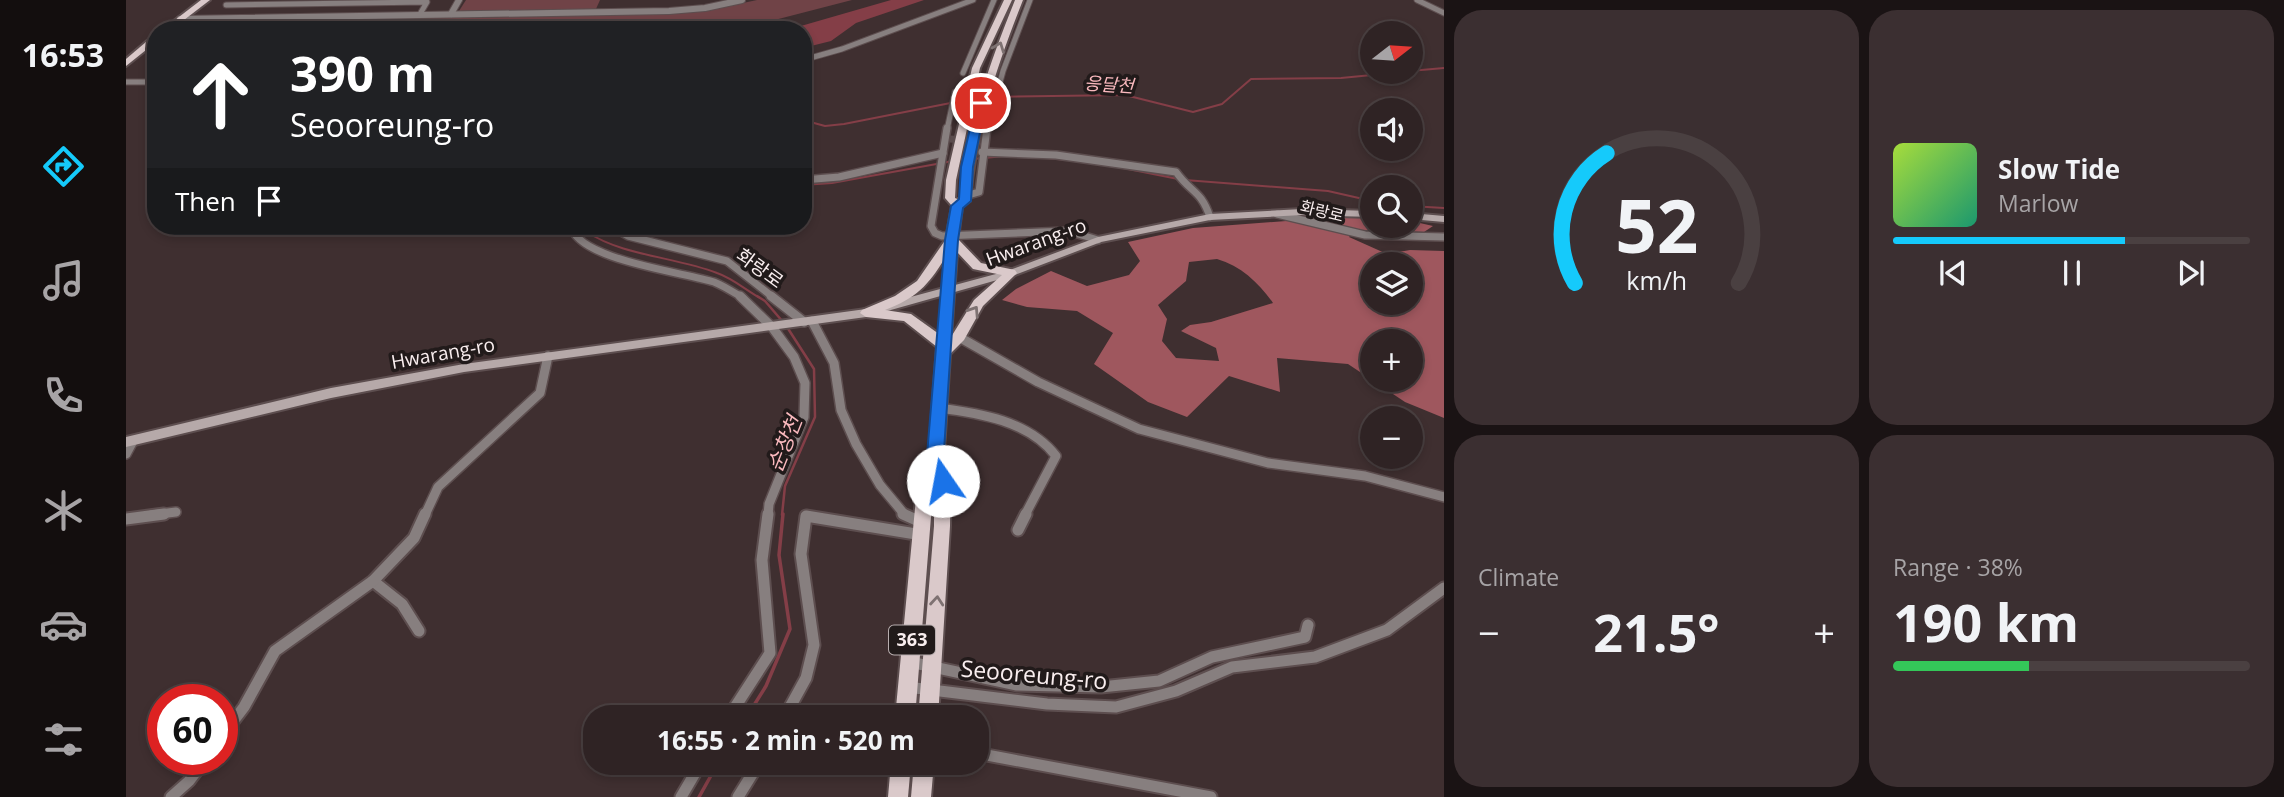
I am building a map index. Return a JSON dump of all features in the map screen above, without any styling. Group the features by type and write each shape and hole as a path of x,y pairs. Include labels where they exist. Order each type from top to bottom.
{"main road":[{"path":"177,21 206,0"},
{"name":"363","path":"961,201 950,198 968,100 976,68 1008,0"},
{"name":"363","path":"929,705 941,549 943,481 935,467 952,238 968,162 1019,0"},
{"path":"126,63 147,46"},
{"name":"Hwarang-ro","path":"130,441 331,393 464,368 866,313 947,293 1011,273 1098,240 1210,217 1360,214"},
{"path":"1423,217 1444,219"},
{"path":"866,313 898,299 922,283 952,238 977,265 1011,273"},
{"path":"866,313 907,317 943,348 958,337 978,303 1011,273"},
{"name":"363","path":"906,705 926,477 935,467"},
{"path":"898,797 900,775"},
{"path":"921,797 923,775"}],"street":[{"path":"451,14 459,0"},
{"path":"602,12 607,0"},
{"path":"180,19 695,9 742,0"},
{"path":"812,57 842,49 973,0"},
{"path":"963,73 995,0"},
{"path":"961,201 979,192 987,98 1030,0"},
{"path":"1417,0 1444,13"},
{"path":"226,5 428,2 420,14"},
{"path":"292,17 305,4"},
{"path":"126,82 147,82"},
{"path":"953,99 931,226 934,233 952,238 1068,231 1098,240"},
{"path":"981,156 1018,151 1100,159 1176,172 1186,186 1203,197 1210,217"},
{"path":"812,179 839,177 943,156"},
{"name":"화랑로","path":"1277,214 1365,235 1444,237"},
{"path":"574,235 581,243 598,252 694,276 730,290 793,324 834,363 841,410 856,444 880,485 906,517 923,529"},
{"name":"화랑로","path":"626,235 727,261 793,324"},
{"path":"736,705 770,653 762,560 769,504 804,417 804,383 794,357 793,324"},
{"path":"958,337 1038,382 1139,429 1268,463 1365,476 1444,496"},
{"path":"238,715 275,651 373,581 414,538 438,487 540,393 548,356"},
{"path":"938,408 964,410 996,419 1049,443 1056,456 1018,530"},
{"path":"126,454 130,441"},
{"path":"126,519 176,512"},
{"path":"791,705 806,678 814,645 801,554 806,516 923,529"},
{"path":"373,581 402,604 419,631"},
{"name":"Seooreung-ro","path":"907,687 1047,705 1116,707 1175,691 1232,667 1315,657 1387,629 1444,588"},
{"path":"910,662 1017,685 1101,687 1159,681 1212,657 1306,637 1308,625"},
{"path":"989,755 1211,797"},
{"path":"171,797 194,775"},
{"path":"681,797 694,775"},
{"path":"738,797 752,775"}],"shaded area":[{"path":"466,0 600,0 596,9 459,11"},
{"path":"757,0 852,0 771,21 292,21 668,14 715,9"},
{"path":"891,0 924,0 856,23 831,41 812,46 812,23"},
{"path":"1360,216 1360,230 1355,230 1349,237 1383,252 1360,252 1360,315 1423,315 1423,252 1398,252 1444,251 1444,418 1423,409 1423,406 1405,402 1390,392 1423,392 1423,329 1360,329 1360,372 1348,364 1277,358 1280,392 1229,376 1187,417 1148,402 1094,364 1113,333 1077,311 1027,307 1002,300 1016,289 1051,271 1087,286 1129,275 1140,261 1128,242 1193,228","holes":["1217,259 1234,266 1255,282 1273,303 1211,322 1190,325 1181,331 1216,348 1219,361 1176,358 1162,341 1167,319 1158,305 1186,281 1189,262"]},
{"path":"1423,224 1433,226 1424,232"}],"waterway":[{"name":"응달천","path":"1423,70 1444,68"},
{"name":"응달천","path":"988,97 1125,95 1193,112 1222,104 1251,79 1360,76"},
{"name":"응달천","path":"812,122 825,126 844,124 981,97"},
{"path":"973,159 1005,156"},
{"path":"1047,158 1068,160"},
{"path":"812,184 953,161"},
{"path":"1123,168 1178,179"},
{"path":"1185,180 1328,191 1360,198"},
{"path":"1423,207 1444,208"},
{"name":"순창천","path":"592,235 633,251 717,273 760,298"},
{"name":"순창천","path":"757,296 765,301 783,322"},
{"name":"순창천","path":"782,515 785,486 815,417 814,369 787,327"},
{"name":"순창천","path":"754,705 766,686 790,629 779,555 783,514"},
{"name":"순창천","path":"699,797 711,775"}],"tunnel":[{"path":"950,139 979,141"}],"route":[{"path":"943,481 935,467 952,240 957,206 965,201 971,141 981,103"}]}
